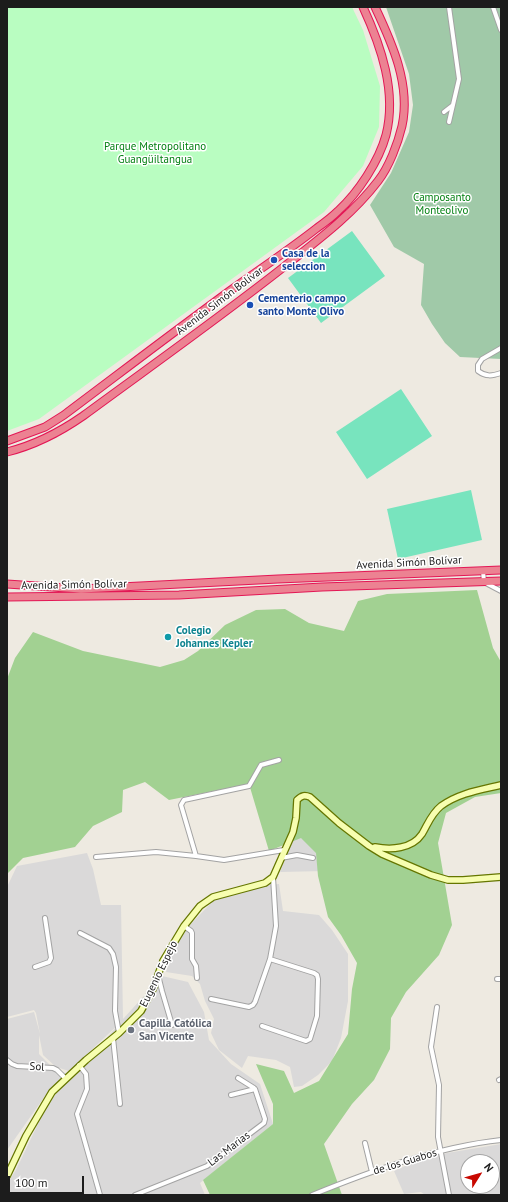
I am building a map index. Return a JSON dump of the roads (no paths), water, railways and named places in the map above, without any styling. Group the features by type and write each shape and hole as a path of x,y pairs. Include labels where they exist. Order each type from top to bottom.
{"highway":[{"name":"Avenida Simón Bolívar","path":"7,441 45,427 64,415 230,291 306,237 338,212 352,196 366,177 386,136 390,103 385,65 375,32 363,7"},
{"name":"Avenida Simón Bolívar","path":"7,452 18,449 62,430 197,333 254,291 350,213 380,180 396,144 402,125 404,107 403,87 397,63 387,32 375,7"},
{"path":"189,322 197,333"},
{"name":"Avenida Simón Bolívar","path":"7,584 81,589 501,570"},
{"name":"Avenida Simón Bolívar","path":"7,597 179,595 322,587 501,581"}],"street":[{"path":"449,7 459,79 449,122"},
{"path":"493,7 501,30"},
{"path":"444,112 454,105"},
{"path":"501,348 482,359 478,365 478,371 483,375 492,376 501,373"},
{"path":"483,571 484,582 501,591"},
{"path":"196,856 182,802 184,800 249,786 261,765 279,760"},
{"path":"369,846 384,849 405,847 413,843 422,833 432,815 440,807 462,794 501,785"},
{"path":"211,999 249,1007 255,1002 270,959 276,926 273,877 294,825 297,800 300,797 305,795 310,797 369,846 430,875 448,880 501,877"},
{"path":"96,857 156,852 224,860 284,850"},
{"path":"281,858 297,855 313,858"},
{"name":"Eugenio Espejo","path":"7,1176 44,1102 52,1092 79,1065 119,1033 141,1011 153,989 163,961 184,926 200,906 213,896 265,883 273,877"},
{"path":"35,967 49,962 51,958 45,918"},
{"path":"184,926 192,933 192,959 196,966 197,978"},
{"path":"80,933 109,948 113,954 116,967 115,1011 119,1033"},
{"path":"262,1026 306,1041 310,1039 317,1016 317,975 314,972 270,959"},
{"path":"158,975 172,1025"},
{"path":"437,1007 431,1047 439,1085 438,1137 449,1195"},
{"path":"113,1038 120,1104"},
{"name":"Sol","path":"7,1060 18,1066 53,1068 65,1078"},
{"path":"79,1065 86,1074 87,1089 77,1114 100,1195"},
{"path":"238,1078 254,1088"},
{"path":"231,1095 254,1088"},
{"name":"Las Marias","path":"136,1195 207,1166 264,1123 265,1119 254,1088"},
{"name":"de los Guabos","path":"312,1195 359,1176 440,1151 501,1140"},
{"path":"365,1142 372,1172"}],"place":[{"name":"Casa de la seleccion","path":"274,260"},
{"name":"Cementerio campo santo Monte Olivo","path":"250,305"},
{"name":"Colegio Johannes Kepler","path":"168,637"},
{"name":"Capilla Católica San Vicente","path":"131,1030"}],"park label":[{"name":"Parque Metropolitano Guangüiltangua","path":"155,153"},
{"name":"Camposanto Monteolivo","path":"442,204"}]}
